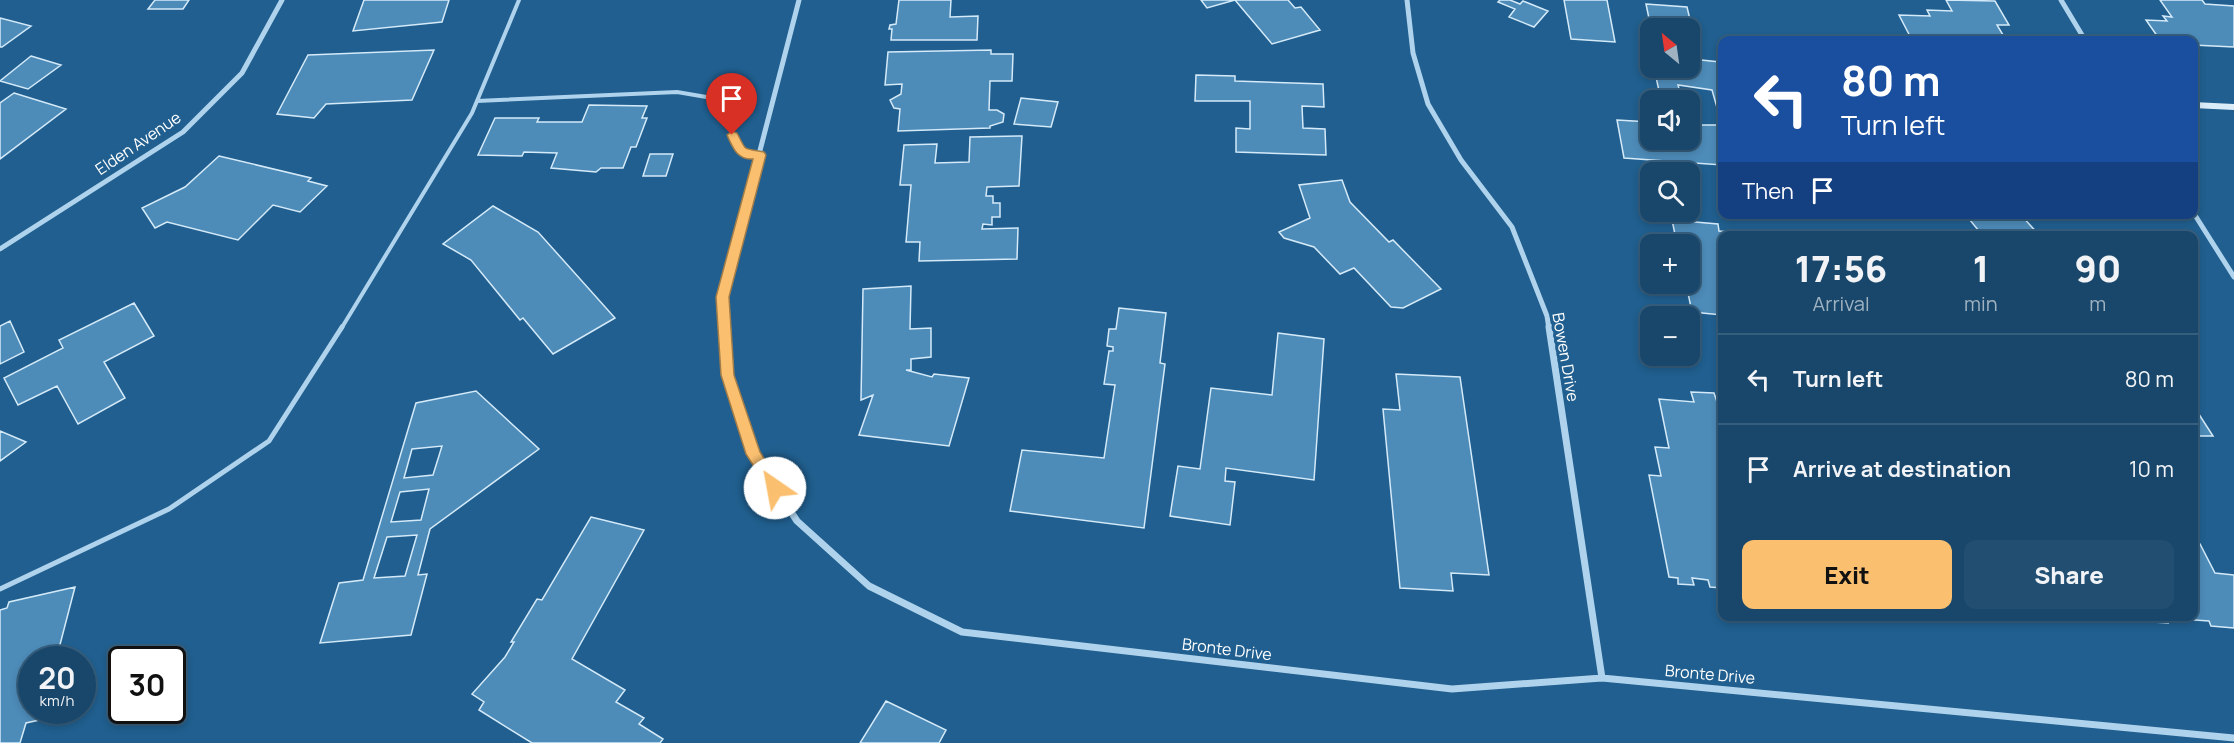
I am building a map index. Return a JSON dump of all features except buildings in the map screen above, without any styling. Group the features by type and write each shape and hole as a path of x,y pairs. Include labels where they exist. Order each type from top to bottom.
{"street":[{"name":"Elden Avenue","path":"0,249 183,132 242,73 282,0"},
{"name":"Bronte Drive","path":"799,0 722,297 728,375 753,454 797,521 869,586 962,632 1452,689 1602,678 2234,738"},
{"name":"Bowen Drive","path":"1407,0 1413,53 1428,104 1461,160 1512,227 1547,316 1602,678"},
{"path":"2061,0 2083,36"},
{"path":"2198,105 2234,107"},
{"path":"2197,219 2234,278"}],"lane":[{"path":"0,589 169,509 269,441 338,336 466,123 519,0"},
{"path":"477,101 677,92 718,99 730,118 732,135 740,151 748,156 760,155"}],"route":[{"path":"732,135 740,151 748,156 760,155 722,297 728,375 753,454 775,488"}]}
